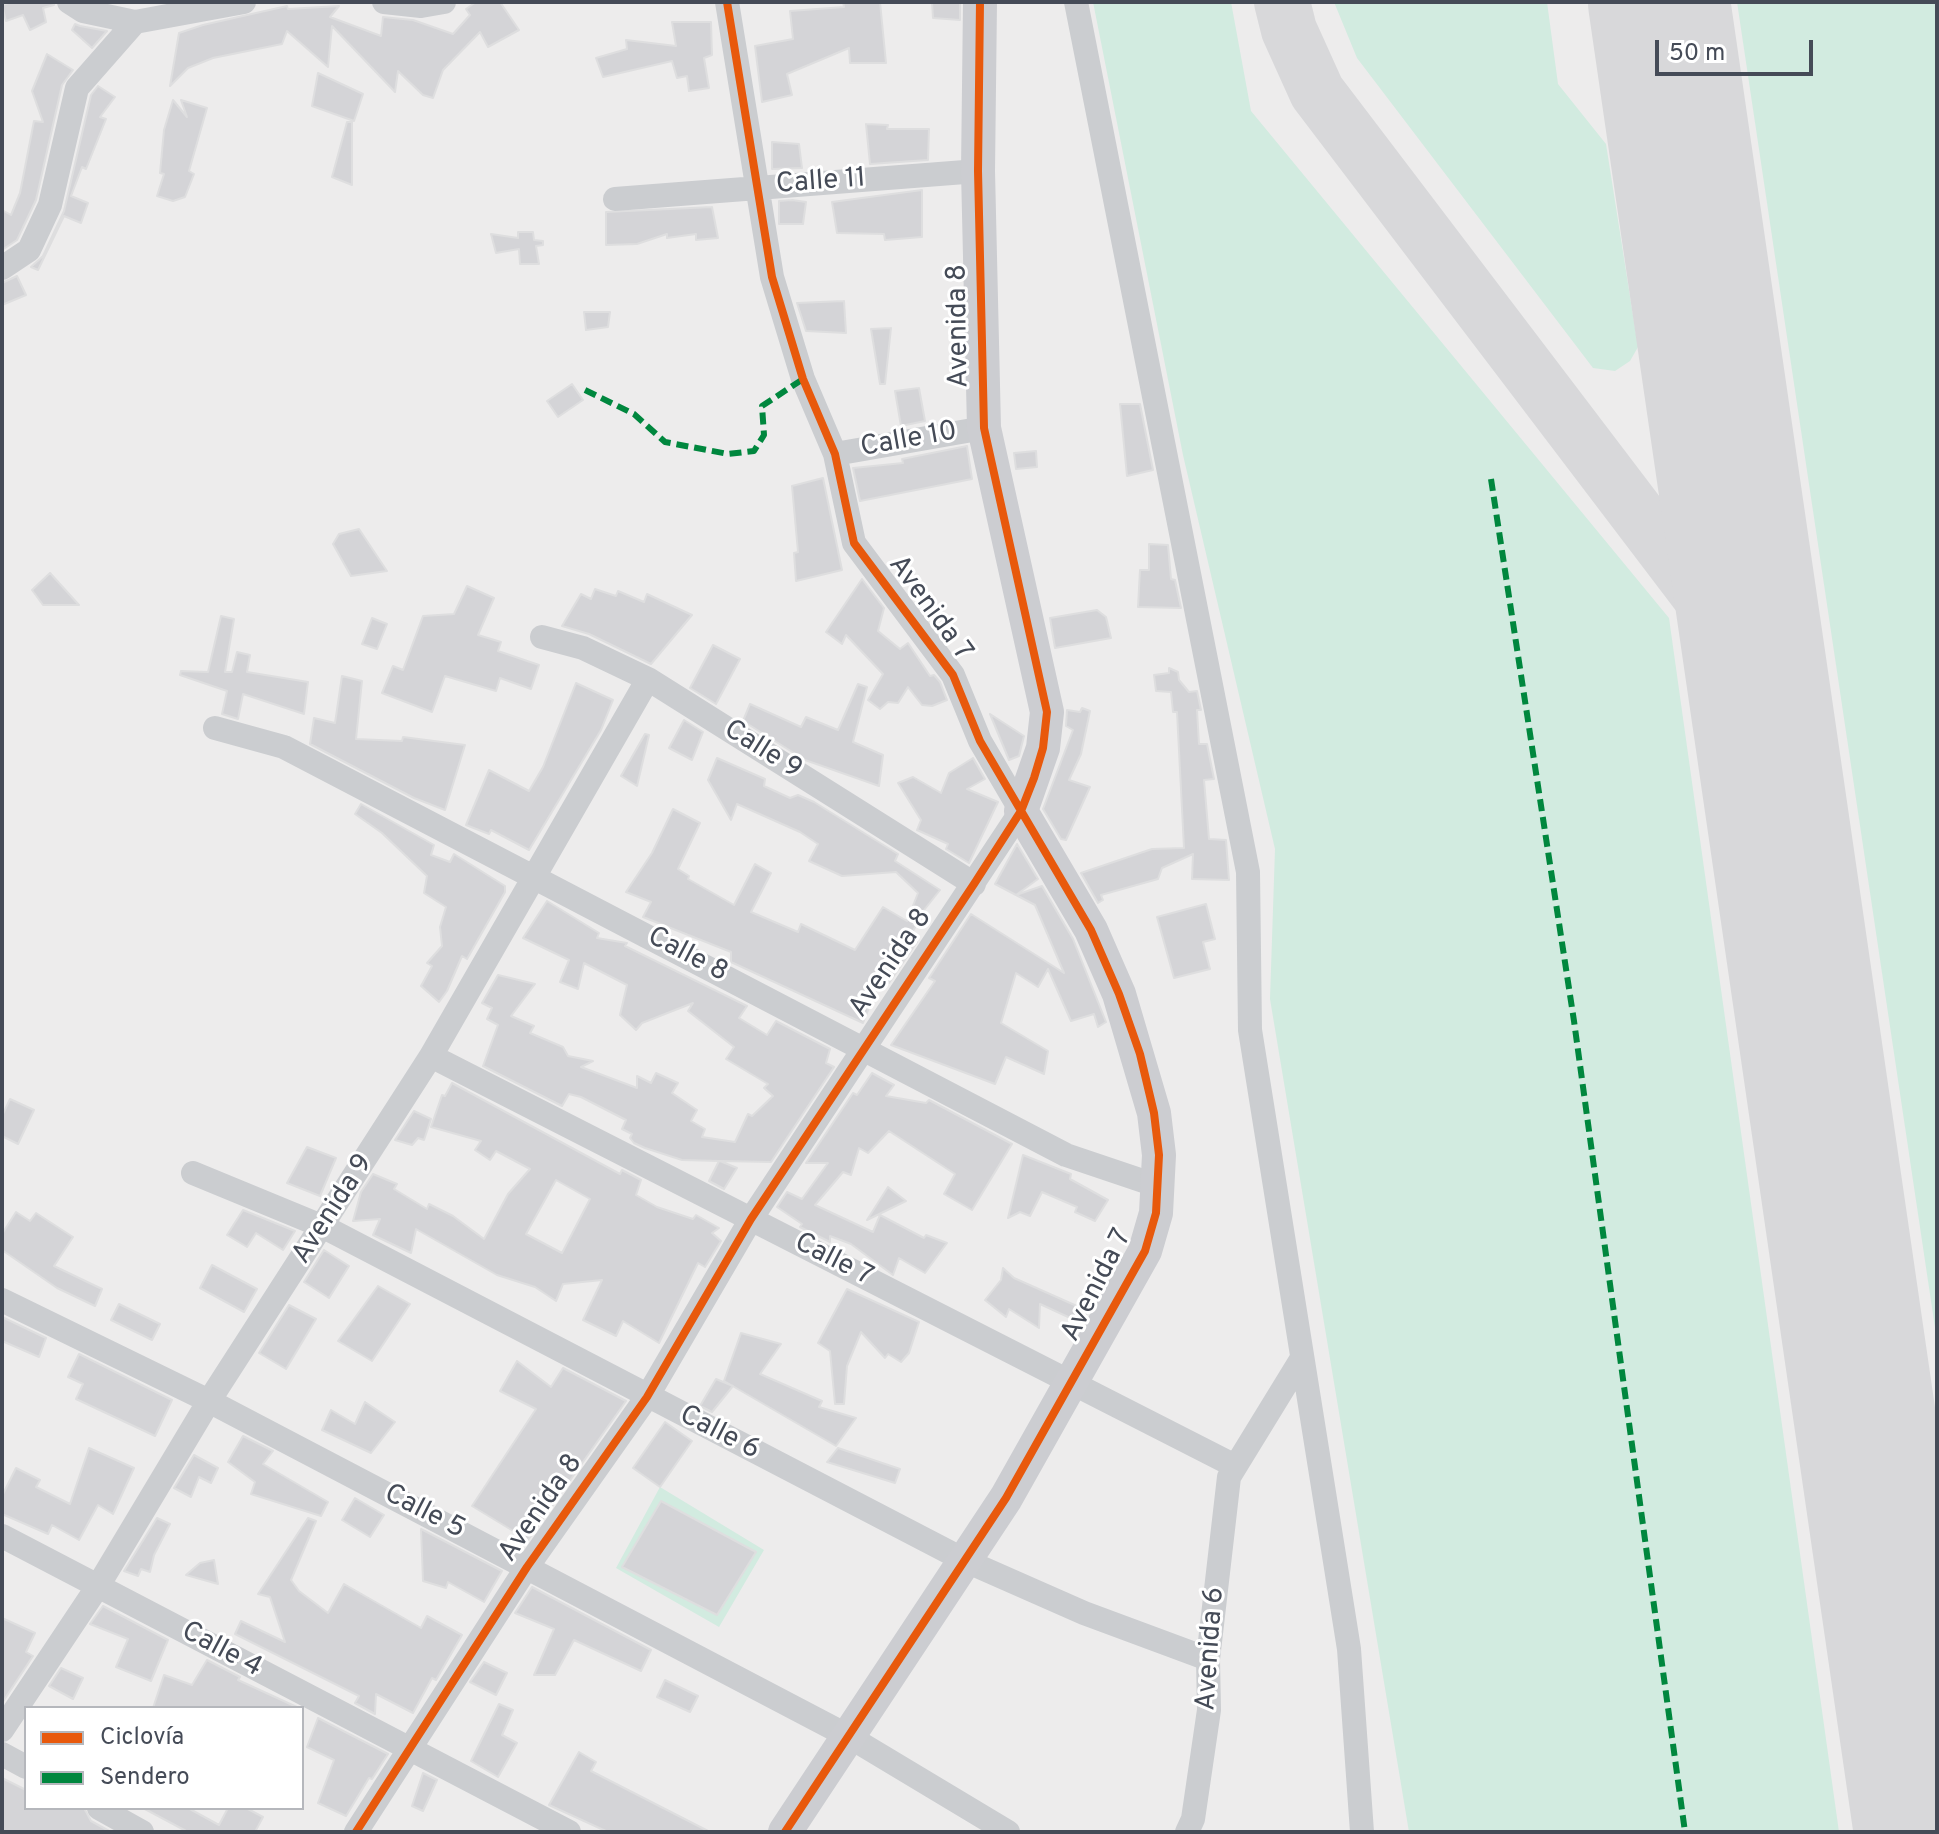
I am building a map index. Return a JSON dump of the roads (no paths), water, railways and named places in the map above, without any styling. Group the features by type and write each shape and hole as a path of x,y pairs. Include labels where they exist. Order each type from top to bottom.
{"street":[{"path":"69,2 83,11 135,22 244,2"},
{"path":"384,2 429,3"},
{"name":"Avenida 8","path":"356,1832 527,1567 647,1397 751,1219 1021,811 1043,748 1047,712 984,428 978,171 980,2"},
{"path":"1076,2 1248,872 1250,1030 1349,1649 1362,1832"},
{"name":"Avenida 7","path":"732,3 772,277 803,379 835,454 854,543 953,675 980,741 1091,930 1119,994 1140,1054 1154,1113 1158,1186 1156,1213 1145,1251 1072,1383 966,1561 785,1832"},
{"path":"2,268 29,250 50,205 77,88 135,22"},
{"name":"Calle 11","path":"615,199 978,171"},
{"name":"Calle 10","path":"835,454 984,428"},
{"name":"Calle 9","path":"542,637 583,648 648,679 974,884"},
{"name":"Avenida 9","path":"2,1730 98,1586 209,1401 324,1227 431,1056 648,679"},
{"name":"Calle 8","path":"215,728 284,747 537,876 1066,1155 1158,1186"},
{"name":"Calle 7","path":"431,1056 1235,1466"},
{"name":"Calle 6","path":"193,1173 324,1227 966,1561 1084,1613 1208,1659"},
{"name":"Calle 5","path":"2,1300 209,1401 848,1736 1008,1832"},
{"name":"Avenida 6","path":"1187,1832 1193,1819 1209,1710 1208,1659 1229,1477 1302,1358"},
{"name":"Calle 4","path":"2,1536 569,1832"},
{"path":"2,1754 24,1766"},
{"path":"103,1810 142,1832"}]}
